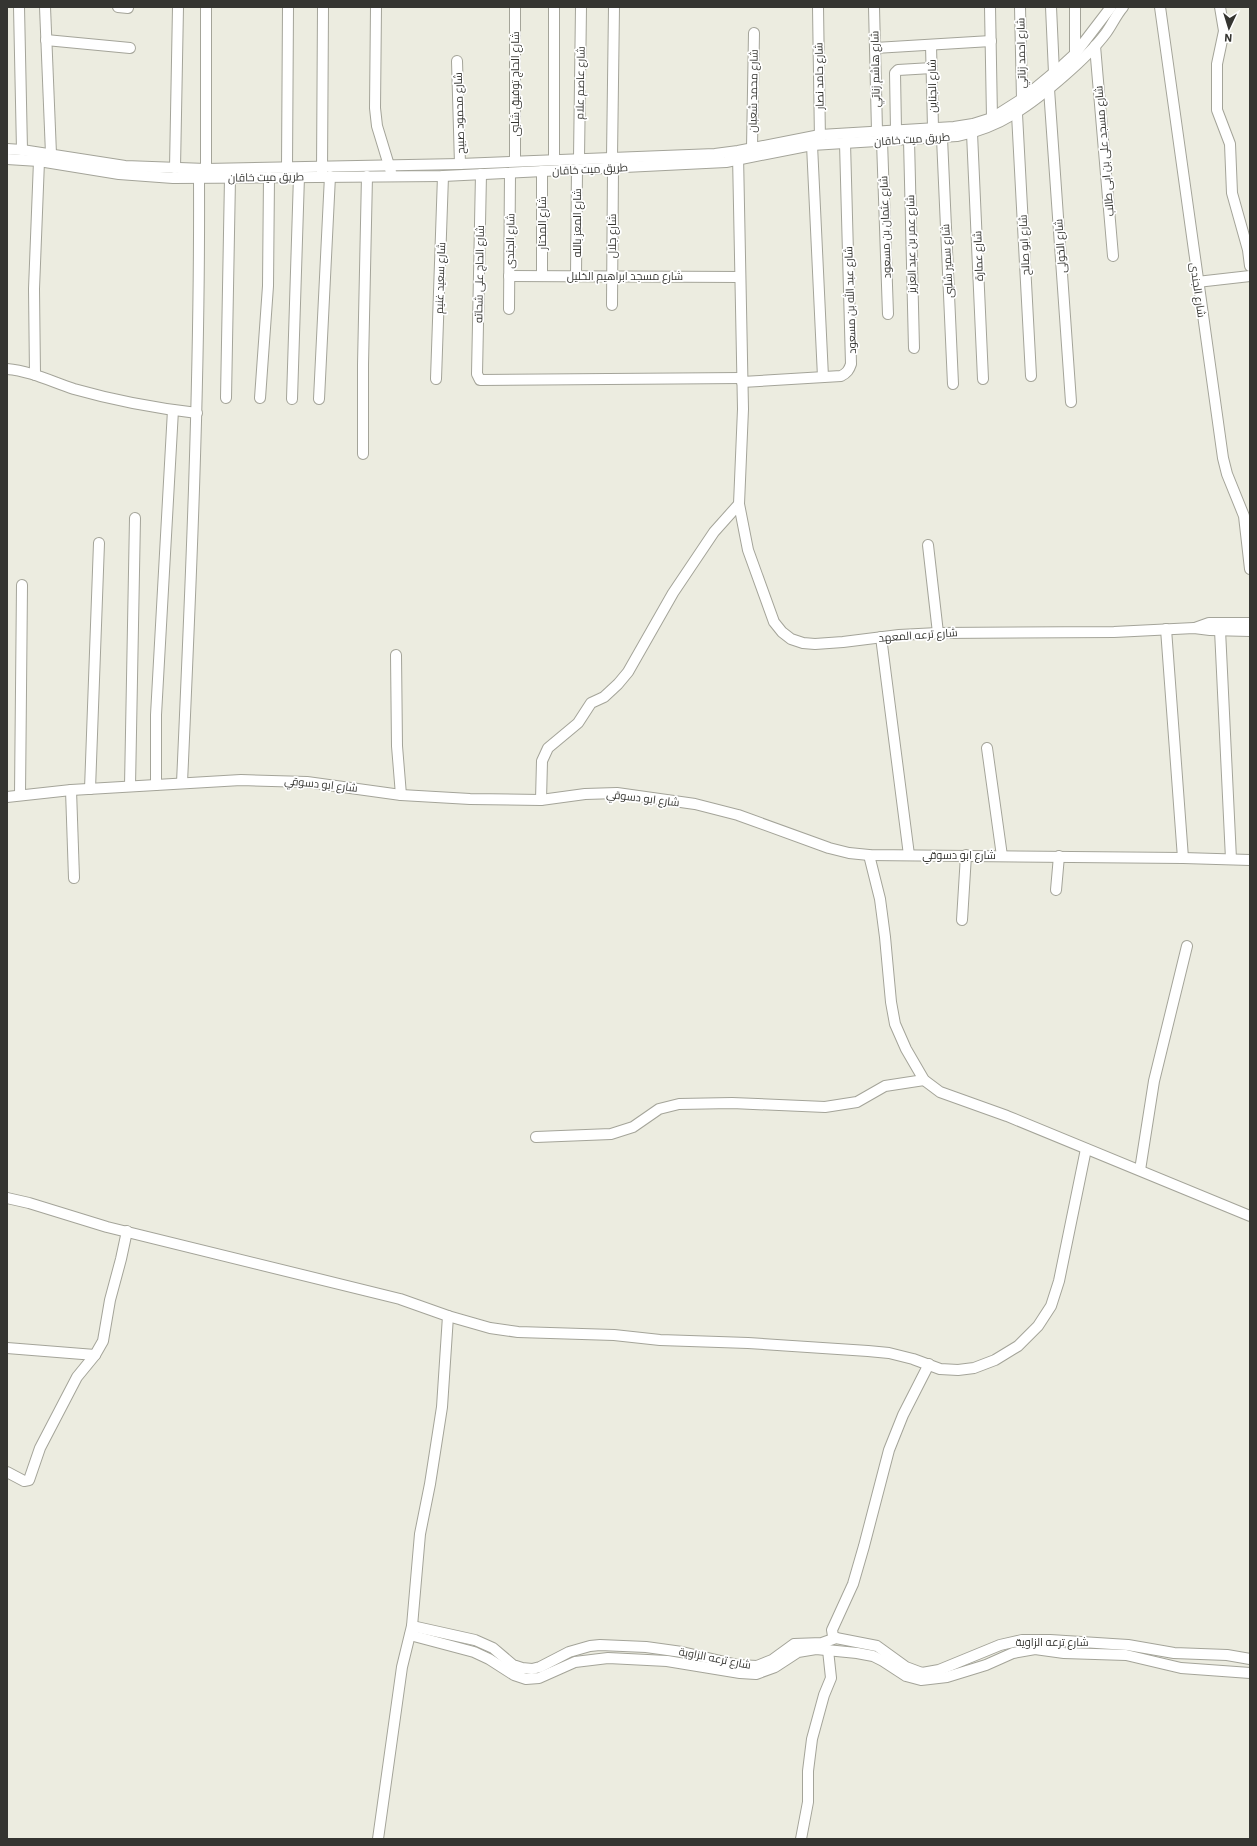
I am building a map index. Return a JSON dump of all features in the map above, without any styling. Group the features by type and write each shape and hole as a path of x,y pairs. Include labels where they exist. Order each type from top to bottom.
{"street":[{"path":"19,7 22,150"},
{"path":"45,7 51,154"},
{"path":"175,168 178,7"},
{"path":"206,7 206,169"},
{"path":"287,167 288,7"},
{"path":"319,399 325,173 323,7"},
{"path":"376,7 375,108 377,126 391,171"},
{"name":"شارع الحاج توفيق شلبى","path":"514,161 515,7"},
{"path":"554,7 554,160"},
{"name":"شارع عاصم علام","path":"579,158 581,7"},
{"path":"612,157 614,7"},
{"name":"شارع حامد نصار","path":"818,7 817,141 823,377"},
{"name":"شارع هاشم زناتي","path":"874,7 877,131"},
{"path":"990,7 992,118"},
{"name":"شارع احمد زناتي","path":"1020,7 1022,99"},
{"path":"1051,7 1054,74"},
{"path":"1075,7 1075,54"},
{"name":"طريق ميت خاقان","path":"7,149 51,154 125,166 206,169 287,167 325,173 367,176 391,171 443,176 713,163 738,156 877,131 968,125 992,118 1022,99 1054,74 1075,54 1111,7"},
{"name":"طريق ميت خاقان","path":"7,159 38,161 119,174 230,178 391,171 460,164 579,158 715,154 738,156 752,148 817,141 845,143 942,138 972,133 995,125 1017,114 1049,89 1095,46 1122,7"},
{"name":"شارع الجندى","path":"1160,7 1197,282 1223,458 1227,474 1244,516 1250,569"},
{"path":"1220,7 1224,31 1217,64 1217,110 1230,144 1232,193 1249,250 1250,266"},
{"name":"شارع محمد شعبان","path":"752,148 754,34"},
{"path":"46,40 130,48"},
{"path":"875,48 991,41"},
{"name":"شارع الجناين","path":"931,45 933,128"},
{"name":"شارع مسجد على بن ابى طالب","path":"1095,46 1113,256"},
{"name":"شارع محمود صبيح","path":"457,61 460,164"},
{"path":"896,130 895,73 898,70 932,68"},
{"name":"شارع الخولى","path":"1049,89 1071,402"},
{"name":"شارع ابو صالح","path":"1017,114 1031,376"},
{"name":"شارع عمارة","path":"972,133 983,379"},
{"name":"شارع سمير شلبى","path":"942,138 953,384"},
{"name":"شارع عمر بن عبد العزيز","path":"909,140 914,348"},
{"name":"شارع عثمان بن مسعود","path":"882,141 888,314"},
{"name":"شارع عبد الله بن مسعود","path":"477,374 478,378 482,381 742,380 841,376 846,373 851,364 845,143"},
{"name":"شارع ترعه المعهد","path":"738,156 743,439 739,504 748,550 774,622 782,632 791,639 809,643 843,642 881,637 938,633 1114,632 1194,628 1250,631"},
{"path":"35,375 34,289 38,161"},
{"name":"شارع جلال","path":"612,167 612,305"},
{"name":"شارع المعز بالله","path":"576,276 577,169"},
{"name":"شارع المختار","path":"542,171 542,276"},
{"name":"شارع الجندى","path":"509,309 510,173"},
{"name":"شارع الحاج على شحاته","path":"477,374 481,174"},
{"path":"292,398 299,176"},
{"path":"362,454 362,365 367,176"},
{"name":"شارع سعيد غنيم","path":"436,379 443,176"},
{"path":"260,398 268,286 269,177"},
{"path":"182,784 197,413 200,300 199,178"},
{"path":"226,398 230,178"},
{"name":"شارع مسجد ابراهيم الخليل","path":"509,276 740,277"},
{"path":"1197,282 1250,276"},
{"path":"7,369 26,372 74,389 129,404 197,413"},
{"path":"156,785 156,701 173,410"},
{"path":"541,800 542,761 548,748 578,723 591,703 611,692 628,672 673,593 714,532 739,504"},
{"path":"130,786 135,518"},
{"path":"90,789 99,544"},
{"path":"928,545 938,633"},
{"path":"20,795 22,584"},
{"name":"شارع ترعه المعهد","path":"1194,628 1208,623 1250,623"},
{"path":"1166,629 1183,858"},
{"path":"1220,630 1231,859"},
{"path":"881,637 909,855"},
{"path":"396,655 397,746 402,795"},
{"path":"987,748 1002,856"},
{"name":"شارع ابو دسوقي","path":"7,797 71,790 241,780 281,780 327,784 402,795 470,799 541,800 585,794 617,793 695,804 738,815 837,850 869,855 1059,856 1250,860"},
{"path":"71,790 74,878"},
{"path":"869,855 880,899 888,957 891,1002 895,1024 906,1050 924,1080 940,1092 969,1104 1007,1116 1250,1216"},
{"path":"962,920 966,855"},
{"path":"1056,890 1059,856"},
{"path":"1140,1170 1154,1081 1187,946"},
{"path":"536,1137 611,1134 622,1132 633,1128 659,1109 679,1104 712,1102 825,1108 844,1106 857,1102 885,1086 924,1080"},
{"path":"7,1198 29,1203 107,1227 400,1299 448,1316 490,1328 518,1332 614,1335 660,1340 748,1343 868,1351 889,1354 946,1369 958,1370 974,1368 995,1360 1018,1346 1038,1326 1051,1306 1059,1281 1086,1149"},
{"path":"7,1472 24,1481 29,1480 40,1448 77,1377 95,1355 103,1341 110,1300 127,1231"},
{"path":"378,1839 402,1667 411,1630 420,1534 430,1484 442,1407 448,1316"},
{"path":"7,1348 95,1355"},
{"path":"836,1638 833,1636 832,1630 853,1584 889,1450 903,1415 929,1364"},
{"name":"شارع ترعه الزاوية","path":"411,1630 475,1640 493,1648 513,1665 532,1669 540,1667 569,1652 600,1645 646,1647 674,1651 738,1665 757,1666 772,1660 794,1644 822,1643 836,1638 877,1646 906,1667 922,1672 939,1670 1000,1645 1022,1640 1050,1640 1128,1645 1174,1653 1227,1655 1250,1658"},
{"name":"شارع ترعه الزاوية","path":"411,1630 474,1652 489,1659 514,1675 526,1679 539,1678 575,1662 608,1658 667,1661 740,1673 756,1674 769,1670 804,1650 828,1650 873,1656 906,1676 921,1680 947,1677 986,1665 1013,1653 1035,1649 1064,1653 1122,1654 1186,1669 1250,1673"},
{"path":"801,1839 808,1802 808,1771 812,1739 824,1694 831,1678 828,1650"}]}
